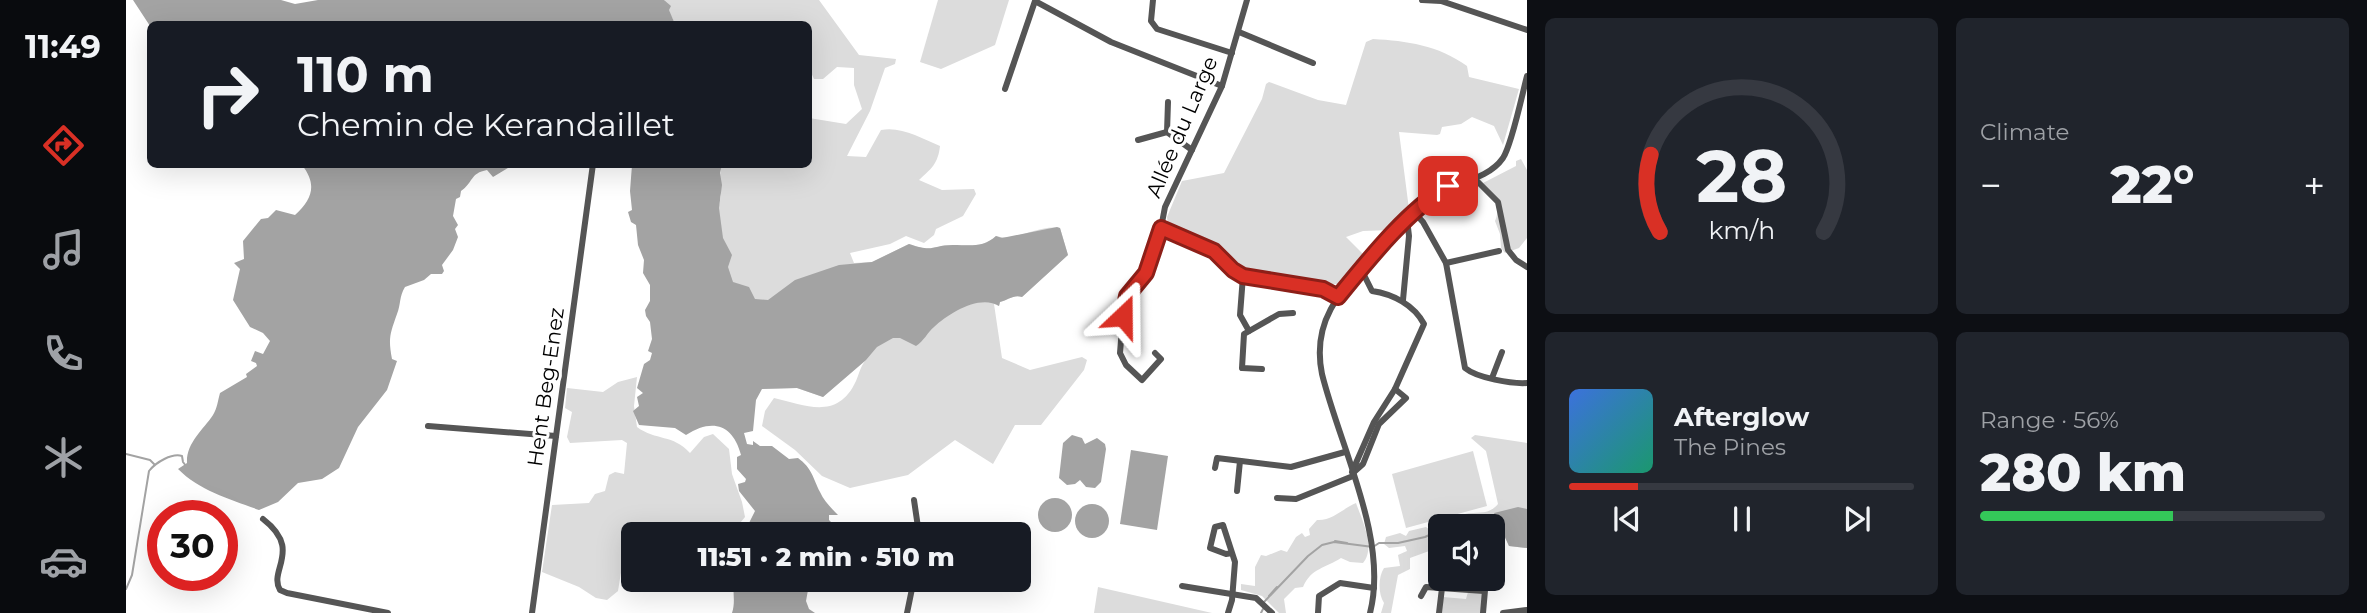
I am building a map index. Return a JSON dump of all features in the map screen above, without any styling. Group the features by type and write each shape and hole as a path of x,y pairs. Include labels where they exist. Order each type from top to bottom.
{"street":[{"path":"1153,0 1151,21 1157,29 1233,53"},
{"name":"Allée du Large","path":"1155,353 1161,359 1142,380 1126,365 1121,353 1127,296 1146,273 1166,208 1222,86 1247,0"},
{"path":"1422,0 1441,1 1527,30"},
{"path":"1005,89 1035,1 1111,42 1222,86"},
{"path":"1239,32 1313,63"},
{"path":"1370,613 1376,566 1372,543 1325,386 1319,353 1321,330 1338,297 1413,211 1448,186 1492,171 1507,151 1527,76"},
{"path":"1167,132 1168,102"},
{"path":"1167,132 1192,150"},
{"path":"1138,140 1167,132"},
{"name":"Hent Beg-Enez","path":"532,613 592,168"},
{"path":"1474,178 1498,202 1508,250 1516,260 1527,267"},
{"path":"1413,211 1423,222 1447,263 1463,365 1471,373 1517,384 1527,383"},
{"path":"1403,300 1409,236 1407,219"},
{"path":"1161,228 1214,251 1243,276 1323,289 1338,297"},
{"path":"1447,263 1499,251"},
{"path":"1352,474 1374,422 1395,390 1424,324 1403,300 1373,291 1361,269"},
{"path":"1243,276 1240,315 1249,331"},
{"path":"1262,369 1242,368 1244,334 1279,314 1293,313"},
{"path":"1492,378 1502,352"},
{"path":"1277,498 1296,499 1352,474 1363,464 1379,424 1406,398 1395,390"},
{"path":"428,426 556,436"},
{"path":"1215,468 1217,458 1291,467 1345,452"},
{"path":"1237,491 1240,461"},
{"path":"914,500 917,522"},
{"path":"263,519 280,539 284,554 277,582 280,590 388,613"},
{"path":"1228,613 1235,562 1223,525 1215,527 1210,548 1226,554 1232,553"},
{"path":"1318,613 1319,596 1340,583 1374,589"},
{"path":"1182,586 1256,598 1272,613"},
{"path":"1420,596 1428,587"},
{"path":"1439,613 1442,591"},
{"path":"1483,613 1484,591"},
{"path":"907,613 911,592"},
{"path":"346,613 348,605"},
{"path":"1503,613 1527,610"}],"shaded area":[{"path":"133,0 281,0 295,4 318,0 664,0 671,6 669,10 674,21 147,21"},
{"path":"664,0 819,0 859,55 896,59 895,64 885,68 870,111 847,156 866,157 881,130 903,131 940,146 936,162 919,180 942,190 974,189 976,194 963,216 936,229 934,235 924,243 906,236 890,244 850,253 854,263 872,262 909,244 928,248 976,245 996,236 1011,237 1044,228 1060,228 1068,255 1022,297 1016,296 1000,302 999,306 994,304 1002,358 1030,370 1082,357 1087,360 1084,370 1041,425 1015,425 993,464 955,440 908,475 850,488 822,476 795,450 762,426 765,411 774,398 821,407 840,401 849,393 865,361 823,397 797,388 762,389 694,320 721,196 722,168 812,168 812,118 846,124 862,109 854,85 854,68 837,67 823,79 814,79 812,21 674,21"},
{"path":"938,0 1009,0 995,45 941,69 920,62"},
{"path":"1373,39 1410,43 1445,53 1467,66 1469,77 1519,89 1503,145 1494,126 1472,117 1461,124 1442,127 1437,135 1399,132 1409,209 1391,230 1363,231 1346,237 1366,257 1342,284 1289,281 1249,272 1217,249 1168,226 1167,217 1182,181 1224,173 1262,99 1266,84 1269,82 1318,100 1346,105 1366,42"},
{"path":"1521,159 1527,170 1527,238 1519,248 1505,253 1501,248 1495,221 1496,206 1483,183 1516,166 1516,161"},
{"path":"304,168 508,168 493,177 487,170 477,173 461,191 460,197 456,199 453,216 458,225 455,229 458,237 453,250 442,265 444,271 442,274 431,274 424,280 405,287 390,336 392,359 397,361 387,390 358,427 339,468 322,479 298,483 278,502 259,510 206,489 178,469 187,463 189,449 214,413 220,393 247,377 246,374 257,366 251,361 255,351 263,354 270,341 263,333 250,327 233,300 240,269 234,263 244,259 243,241 261,219 268,218 276,210 295,215 309,197 310,179"},
{"path":"632,168 721,168 719,208 723,238 732,255 728,267 733,282 749,287 755,299 768,300 795,280 839,265 872,262 909,244 928,248 976,245 996,236 1002,238 1057,227 1060,228 1068,255 1022,297 1016,296 1000,302 999,306 983,302 956,311 932,329 916,346 900,338 893,338 877,347 823,397 797,388 762,389 756,400 753,431 744,433 747,444 753,445 753,441 760,446 772,446 789,459 798,458 809,469 824,498 838,515 829,515 831,522 750,522 755,511 739,491 738,484 746,479 737,469 737,457 741,455 733,436 720,427 713,426 686,435 675,428 639,425 633,411 639,406 637,397 643,393 637,388 644,364 650,360 652,353 648,351 652,339 645,310 650,301 650,285 643,273 644,260 638,245 636,225 631,222 628,212 632,210"},
{"path":"637,377 634,406 637,427 671,440 690,453 704,437 713,434 729,449 732,474 745,517 741,522 621,522 621,572 618,591 607,600 596,598 579,587 542,572 552,505 589,503 595,494 605,491 609,475 615,472 624,474 627,443 622,440 570,443 567,437 572,412 565,408 567,388 603,392 618,382"},
{"path":"1072,435 1082,438 1085,444 1097,438 1105,444 1101,482 1095,488 1086,487 1080,480 1067,485 1059,478 1063,443"},
{"path":"1475,435 1527,443 1527,548 1509,546 1505,538 1505,514 1465,514 1487,512 1498,504 1486,451 1471,438"},
{"path":"1131,450 1168,456 1157,530 1120,524"},
{"path":"1473,451 1487,506 1458,514 1428,514 1428,522 1406,528 1392,474"},
{"path":"1055,498 1067,503 1072,515 1067,527 1055,532 1043,527 1038,515 1043,503"},
{"path":"1356,503 1368,542 1367,557 1363,563 1341,558 1315,572 1303,587 1295,588 1284,599 1286,613 1279,613 1262,596 1241,590 1241,584 1255,586 1255,567 1261,555 1266,556 1281,550 1287,552 1296,537 1302,533 1305,537 1310,535 1309,529 1317,520 1332,517"},
{"path":"1092,504 1104,509 1109,521 1104,533 1092,538 1080,533 1075,521 1080,509"},
{"path":"1518,507 1527,509 1527,548 1509,546 1505,537 1505,514 1494,513"},
{"path":"1426,527 1428,551 1410,558 1410,569 1398,575 1391,613 1381,613 1384,603 1380,590 1382,572 1384,568 1400,566 1398,555 1407,551 1405,546 1389,548 1384,544 1386,537 1400,533 1406,536 1409,531"},
{"path":"1098,587 1212,613 1094,613"},
{"path":"734,592 808,592 806,601 809,609 815,613 732,613"},
{"path":"1468,592 1483,592 1481,613 1442,613 1443,597 1466,599"}],"waterway":[{"path":"126,454 150,460 154,464"},
{"path":"126,589 132,575 149,471 174,456 182,456 186,466"},
{"path":"1264,602 1322,545 1334,542 1373,547 1379,543 1398,543 1428,536"},
{"path":"1335,541 1347,543"},
{"path":"1269,596 1277,587"},
{"path":"1261,613 1263,609"}],"route":[{"path":"1123,316 1127,296 1146,273 1161,228 1214,251 1243,276 1323,289 1338,297 1413,211 1448,186"}]}
